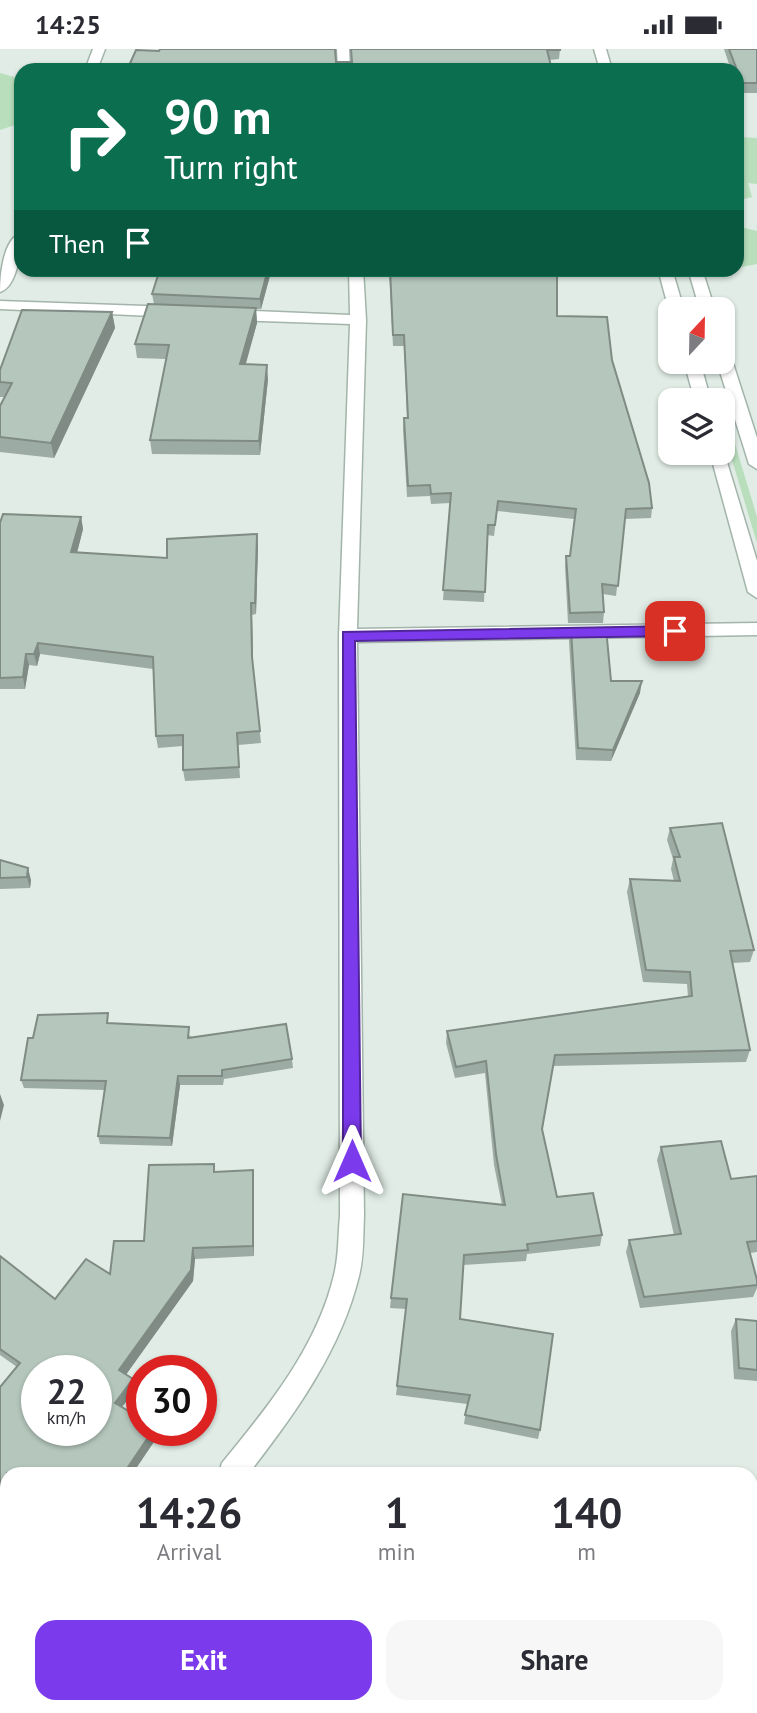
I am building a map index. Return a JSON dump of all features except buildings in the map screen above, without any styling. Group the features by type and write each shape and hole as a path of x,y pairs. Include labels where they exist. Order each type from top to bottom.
{"street":[{"path":"0,288 14,254"},
{"path":"237,1467 273,1421 321,1349 347,1274 352,1216 348,636 358,320 356,277"},
{"path":"668,277 674,297"},
{"path":"698,277 704,297"},
{"path":"0,305 358,320"},
{"path":"729,375 757,464"},
{"path":"721,465 757,592"},
{"path":"348,636 757,629"}],"green space":[{"path":"0,73 14,77 14,125 0,130"},
{"path":"744,137 757,138 757,184 748,183 752,197 744,199"},
{"path":"744,228 757,231 757,264 744,267"},
{"path":"735,444 757,517 757,543 734,465"}],"route":[{"path":"352,1161 348,636 675,631"}]}
